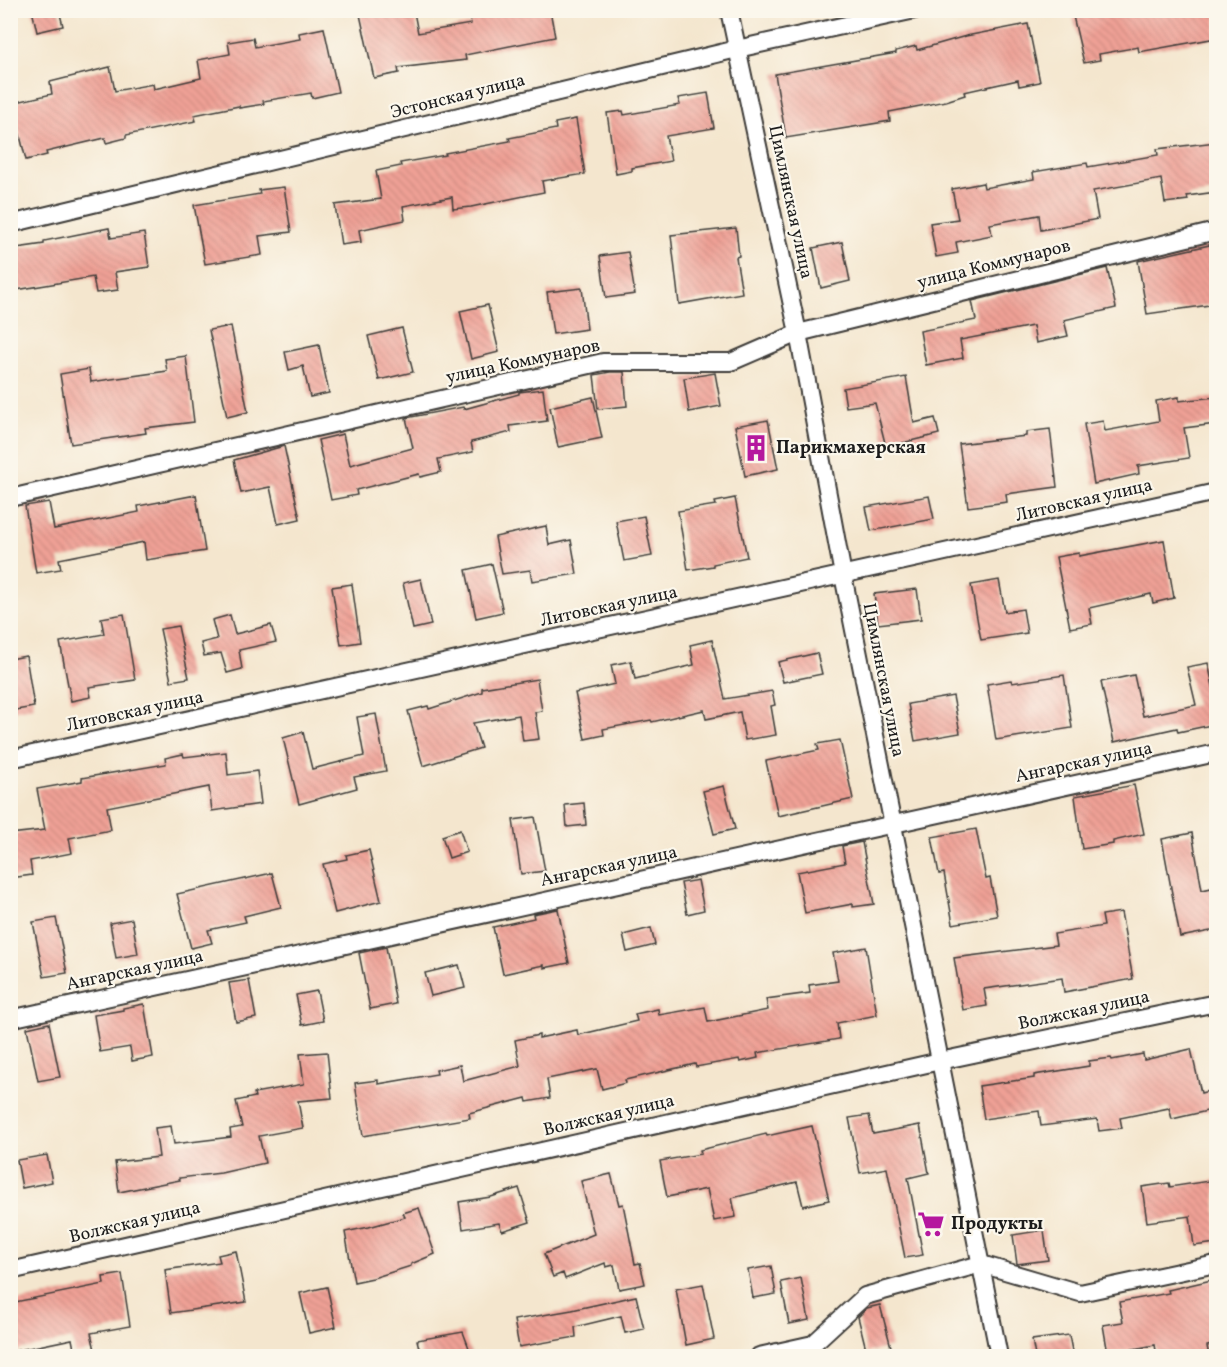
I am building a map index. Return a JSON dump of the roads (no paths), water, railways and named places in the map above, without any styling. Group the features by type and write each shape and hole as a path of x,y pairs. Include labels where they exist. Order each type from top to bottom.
{"street":[{"name":"Цимлянская улица","path":"729,10 798,333 892,825 999,1356"},
{"name":"Эстонская улица","path":"10,224 737,49 915,10"},
{"name":"улица Коммунаров","path":"10,498 603,362 731,362 798,333 1216,231"},
{"name":"Литовская улица","path":"10,759 1216,492"},
{"name":"Ангарская улица","path":"10,1018 1216,753"},
{"name":"Волжская улица","path":"10,1271 940,1061 1216,1003"},
{"path":"759,1356 813,1344 865,1296 981,1264 1080,1293 1216,1264"}],"place":[{"name":"Парикмахерская","path":"756,448"},
{"name":"Продукты","path":"931,1224"}]}
